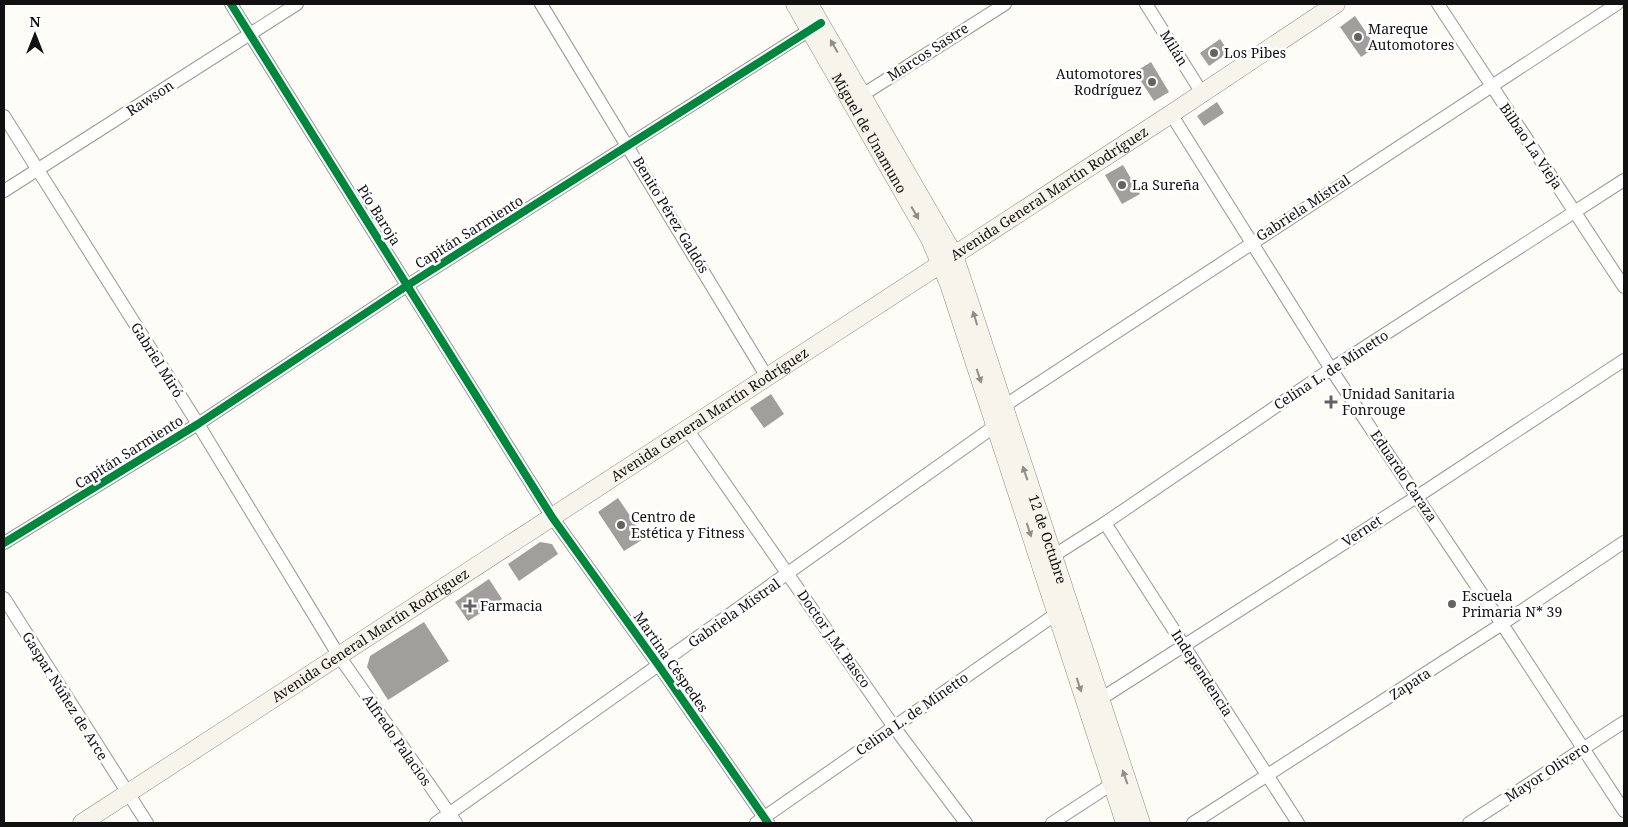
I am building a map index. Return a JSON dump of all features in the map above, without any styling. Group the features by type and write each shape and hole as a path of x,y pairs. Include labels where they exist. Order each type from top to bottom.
{"main road":[{"name":"Miguel de Unamuno","path":"795,4 815,26 857,98 930,238 947,259"},
{"name":"Miguel de Unamuno","path":"810,4 815,26"},
{"name":"Avenida General Martín Rodríguez","path":"82,823 1171,114 1336,4"},
{"name":"12 de Octubre","path":"947,259 1063,612 1125,823"},
{"name":"12 de Octubre","path":"1063,612 1099,700 1140,823"}],"street":[{"name":"Pío Baroja","path":"231,4 552,517"},
{"name":"Rawson","path":"4,192 297,4"},
{"name":"Benito Pérez Galdós","path":"541,4 629,145 767,377"},
{"name":"Marcos Sastre","path":"857,98 1004,4"},
{"name":"Milán","path":"1146,4 1202,93"},
{"name":"Bilbao La Vieja","path":"1438,4 1624,287"},
{"name":"Gabriela Mistral","path":"436,823 453,818 659,666 789,574 999,417 1251,242 1616,4"},
{"name":"Capitán Sarmiento","path":"4,543 198,424 408,285 815,26"},
{"name":"Eduardo Caraza","path":"1171,114 1331,368 1418,496 1624,811"},
{"name":"Gabriel Miró","path":"4,116 198,424 339,656"},
{"name":"Celina L. de Minetto","path":"1045,556 1105,523 1331,368 1576,213 1624,180"},
{"name":"Vernet","path":"1099,700 1418,496 1624,360"},
{"name":"Doctor J.M. Basco","path":"686,429 894,727 966,823"},
{"name":"Martina Céspedes","path":"552,517 659,666 762,821"},
{"name":"Independencia","path":"1105,523 1298,823"},
{"name":"Zapata","path":"1194,823 1502,624 1624,542"},
{"name":"Gaspar Núñez de Arce","path":"4,598 126,794 147,823"},
{"name":"Celina L. de Minetto","path":"762,821 894,727 1063,612"},
{"name":"Alfredo Palacios","path":"339,656 453,818"},
{"name":"Mayor Olivero","path":"1469,823 1624,722"},
{"path":"1052,823 1112,784"}],"building":[{"name":"Mareque Automotores","path":"1355,16 1376,47 1361,57 1340,27"},
{"name":"Los Pibes","path":"1220,39 1229,52 1209,66 1200,53"},
{"name":"Automotores Rodríguez","path":"1151,62 1169,92 1154,101 1135,72"},
{"path":"1217,102 1224,113 1204,126 1197,116"},
{"name":"La Sureña","path":"1123,165 1140,194 1122,204 1105,175"},
{"path":"771,394 784,414 764,428 750,408"},
{"name":"Centro de Estética y Fitness","path":"618,498 645,538 624,551 598,512"},
{"path":"540,542 552,544 558,554 519,581 508,564"},
{"path":"489,579 502,599 468,621 455,602"},
{"path":"424,622 449,661 388,700 367,667 370,656"}],"cycle path":[{"path":"231,4 552,517 768,823"},
{"path":"4,543 198,424 408,285 821,23"}],"place":[{"name":"Mareque Automotores","path":"1358,37"},
{"name":"Los Pibes","path":"1214,53"},
{"name":"Automotores Rodríguez","path":"1152,82"},
{"name":"La Sureña","path":"1122,185"},
{"name":"Unidad Sanitaria Fonrouge","path":"1331,402"},
{"name":"Centro de Estética y Fitness","path":"621,525"},
{"name":"Escuela Primaria N* 39","path":"1452,604"},
{"name":"Farmacia","path":"470,606"}]}
